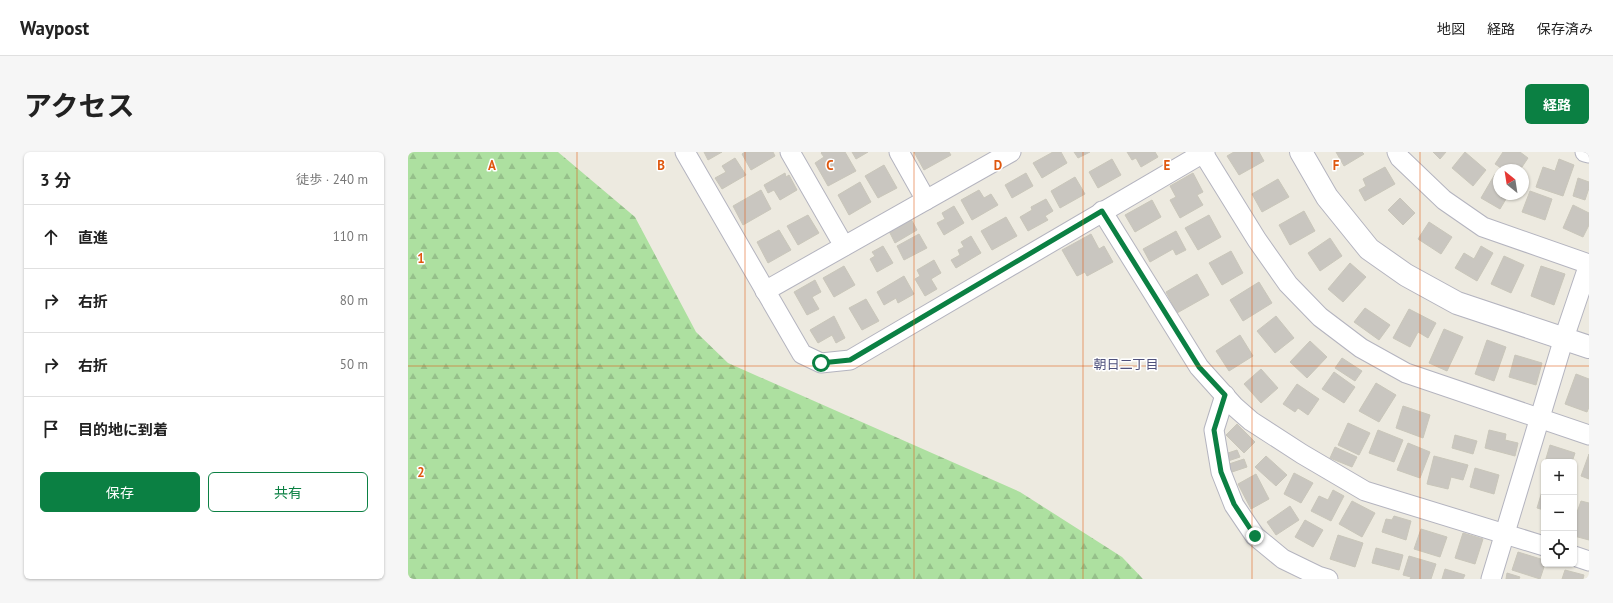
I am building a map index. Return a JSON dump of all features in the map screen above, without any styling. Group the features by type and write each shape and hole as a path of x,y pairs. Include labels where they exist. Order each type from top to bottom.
{"street":[{"path":"685,152 802,354 821,363 850,360 1204,152 1257,240 1284,278 1320,317 1361,348 1406,373 1589,435"},
{"path":"790,152 844,246"},
{"path":"899,152 926,200"},
{"path":"1302,152 1327,196 1369,248 1406,275 1457,303 1589,347"},
{"path":"1397,152 1400,158 1444,200 1483,228 1589,264 1564,338 1491,579"},
{"path":"1585,152 1589,153"},
{"path":"765,291 1008,153"},
{"path":"1102,211 1199,367 1251,420 1302,454 1365,491 1541,545"},
{"path":"1225,395 1214,430 1221,472 1234,504 1255,536 1283,559 1318,576 1328,579"},
{"path":"1577,557 1589,561"}],"green space":[{"path":"408,152 558,152 635,217 696,332 728,363 1020,492 1122,557 1143,579 408,579"}],"building":[{"path":"704,152 722,152 708,160"},
{"path":"745,152 773,152 775,156 751,170 742,154"},
{"path":"845,152 856,171 828,186 815,163 824,157 821,153"},
{"path":"852,152 868,152 856,159"},
{"path":"914,152 949,152 951,155 924,170"},
{"path":"1053,152 1061,152 1067,163 1042,178 1033,163"},
{"path":"1074,152 1090,152 1078,158"},
{"path":"1127,152 1155,152 1158,157 1141,167 1136,158 1132,160"},
{"path":"1234,152 1259,152 1264,161 1239,175 1227,156"},
{"path":"1336,152 1362,152 1364,154 1344,166"},
{"path":"1433,152 1446,152 1440,159"},
{"path":"1465,152 1486,170 1473,186 1452,168"},
{"path":"1503,152 1520,152 1528,158 1524,164 1495,164"},
{"path":"735,158 746,175 722,189 715,178 726,172 722,166"},
{"path":"1112,159 1121,175 1098,188 1089,172"},
{"path":"1559,159 1574,165 1563,196 1536,187 1543,167 1555,171"},
{"path":"884,165 897,188 878,198 865,176"},
{"path":"1385,167 1395,184 1365,201 1359,190 1366,186 1363,179"},
{"path":"785,173 786,177 789,175 797,190 780,200 774,190 768,193 764,185"},
{"path":"1026,173 1033,186 1012,198 1005,185"},
{"path":"1193,173 1203,192 1197,195 1203,205 1180,218 1170,200 1176,197 1170,186"},
{"path":"1075,177 1085,194 1060,208 1051,191"},
{"path":"1493,177 1493,200 1505,200 1500,209 1481,198"},
{"path":"1578,178 1589,182 1589,188 1585,200 1573,196"},
{"path":"1278,179 1289,197 1262,212 1252,194"},
{"path":"860,182 871,202 849,215 838,195"},
{"path":"761,190 771,209 743,225 733,206"},
{"path":"979,190 984,198 991,194 998,205 972,220 961,200"},
{"path":"1530,191 1552,199 1545,220 1522,212 1527,200 1529,200"},
{"path":"1400,198 1415,213 1403,225 1388,210"},
{"path":"1046,199 1053,211 1045,216 1048,220 1028,231 1020,217 1032,210 1031,207"},
{"path":"1152,200 1161,217 1135,232 1125,215"},
{"path":"1573,205 1589,213 1589,225 1583,237 1563,228"},
{"path":"954,206 964,223 944,235 937,223 945,219 942,213"},
{"path":"1304,211 1315,231 1290,245 1279,225"},
{"path":"808,215 819,233 798,245 787,226"},
{"path":"1209,215 1221,237 1198,250 1185,228"},
{"path":"1006,217 1017,236 992,250 981,231"},
{"path":"911,219 917,230 895,243 889,231"},
{"path":"1429,222 1452,237 1441,254 1418,239"},
{"path":"779,230 791,250 768,263 757,242"},
{"path":"1176,231 1186,250 1176,255 1173,249 1150,262 1143,249"},
{"path":"919,234 927,248 904,260 897,246"},
{"path":"1091,234 1099,249 1104,246 1113,262 1087,276 1085,272 1077,276 1062,250"},
{"path":"971,236 981,253 956,268 951,260 960,255 958,250 964,247 961,242"},
{"path":"1330,238 1342,256 1320,271 1308,253"},
{"path":"883,246 893,263 877,272 870,259 875,256 872,252"},
{"path":"1481,246 1493,253 1477,281 1455,268 1464,253 1474,259"},
{"path":"1231,251 1243,273 1222,285 1209,263"},
{"path":"1504,256 1524,265 1511,293 1491,284"},
{"path":"934,260 941,273 931,279 937,289 925,296 915,279 920,276 917,270"},
{"path":"1350,263 1366,277 1343,302 1328,289"},
{"path":"844,266 855,285 834,297 823,278"},
{"path":"1541,266 1565,274 1554,305 1531,296"},
{"path":"1197,274 1209,295 1177,313 1166,292"},
{"path":"904,276 914,294 898,303 896,298 884,305 877,292"},
{"path":"815,280 821,292 812,297 819,309 807,315 794,292"},
{"path":"1259,282 1272,303 1243,321 1230,300"},
{"path":"866,299 879,321 862,330 849,308"},
{"path":"1365,308 1390,325 1379,340 1354,322"},
{"path":"1409,309 1436,323 1428,338 1418,332 1410,347 1393,338"},
{"path":"834,316 845,338 836,343 832,335 818,343 810,330"},
{"path":"1276,316 1294,338 1275,353 1257,331"},
{"path":"1444,329 1463,337 1447,371 1429,363"},
{"path":"1240,335 1253,356 1229,371 1216,351"},
{"path":"1487,340 1506,347 1494,381 1475,374"},
{"path":"1310,341 1327,357 1307,378 1290,362"},
{"path":"1515,355 1542,363 1536,385 1509,377"},
{"path":"1342,358 1362,371 1355,381 1335,368"},
{"path":"1261,369 1278,388 1261,403 1244,384"},
{"path":"1334,372 1355,387 1344,403 1322,389"},
{"path":"1576,374 1589,379 1589,407 1587,412 1565,404"},
{"path":"1376,383 1396,395 1379,422 1359,411"},
{"path":"1297,384 1319,399 1308,415 1298,408 1295,412 1283,404"},
{"path":"1403,406 1430,415 1423,438 1396,428"},
{"path":"1348,423 1370,433 1359,455 1338,445"},
{"path":"1237,424 1255,442 1244,453 1226,435"},
{"path":"1378,430 1403,440 1394,462 1369,453"},
{"path":"1489,430 1506,434 1505,440 1518,443 1515,456 1485,448"},
{"path":"1455,435 1477,441 1473,454 1452,448"},
{"path":"1408,443 1430,452 1420,478 1397,470"},
{"path":"1550,445 1575,453 1573,459 1546,459"},
{"path":"1335,447 1357,457 1352,467 1330,458"},
{"path":"1237,450 1240,457 1228,461 1225,454"},
{"path":"1589,454 1589,479 1581,476"},
{"path":"1266,456 1287,475 1276,486 1255,467"},
{"path":"1434,456 1468,465 1463,480 1451,477 1448,489 1427,484"},
{"path":"1244,459 1247,467 1229,473 1226,465"},
{"path":"1475,468 1499,475 1494,494 1470,487"},
{"path":"1294,473 1313,483 1301,503 1284,494"},
{"path":"1256,474 1269,499 1251,509 1238,484"},
{"path":"1333,490 1344,496 1331,521 1311,511 1319,496 1328,500"},
{"path":"1541,495 1541,509 1537,508"},
{"path":"1352,501 1375,513 1362,537 1339,524"},
{"path":"1581,501 1589,503 1589,540 1577,537 1577,512"},
{"path":"1290,506 1299,520 1276,535 1267,522"},
{"path":"1394,516 1411,521 1406,540 1382,532 1386,519 1392,520"},
{"path":"1305,520 1323,530 1313,547 1295,537"},
{"path":"1421,529 1447,537 1440,557 1414,549"},
{"path":"1463,533 1483,539 1475,564 1455,558"},
{"path":"1338,535 1363,543 1355,567 1330,559"},
{"path":"1376,548 1403,555 1399,570 1372,563"},
{"path":"1518,552 1541,559 1541,567 1544,567 1540,579 1512,570"},
{"path":"1409,556 1436,564 1431,579 1410,579 1411,577 1403,575"},
{"path":"1445,569 1465,575 1463,579 1442,579"},
{"path":"1565,570 1584,575 1583,579 1562,579"},
{"path":"1507,573 1520,577 1519,579 1506,579"}],"district":[{"name":"朝日二丁目","path":"1126,364"}],"route":[{"path":"821,363 850,360 1102,211 1199,367 1225,395 1214,430 1221,472 1234,504 1255,536"}]}
